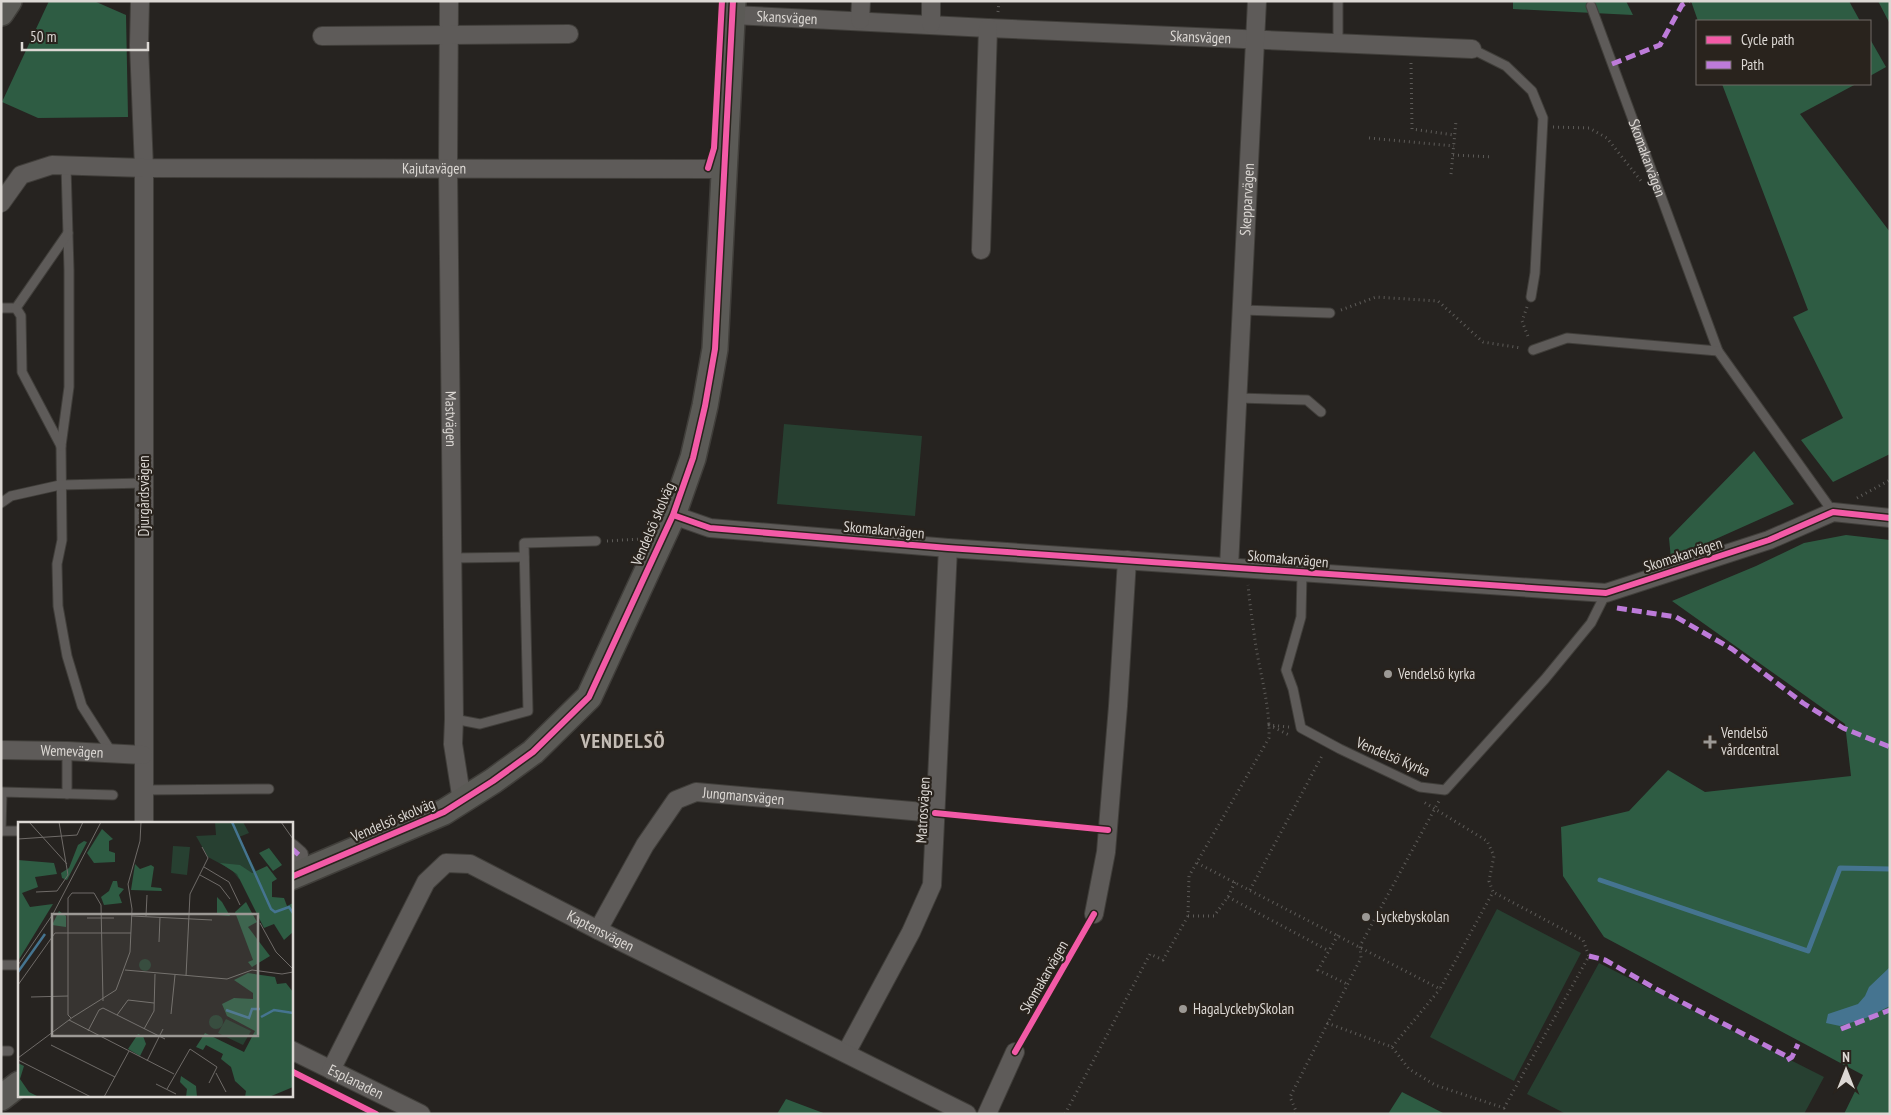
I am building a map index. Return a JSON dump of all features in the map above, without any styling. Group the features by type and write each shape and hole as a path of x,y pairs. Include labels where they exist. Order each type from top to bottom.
{"street":[{"path":"1,13 9,1"},
{"name":"Djurgårdsvägen","path":"140,1 139,45 144,168 144,822"},
{"name":"Mastvägen","path":"449,1 448,167 453,744 462,801"},
{"path":"860,20 861,1"},
{"path":"931,1 931,24"},
{"name":"Skepparvägen","path":"1238,568 1238,398 1257,1"},
{"name":"Skansvägen","path":"733,8 860,20 988,28 1472,49"},
{"name":"Vendelsö skolväg","path":"294,860 444,812 493,781 533,752 589,697 673,515 693,458 705,406 715,349 716,168 733,8"},
{"path":"981,250 988,28"},
{"path":"322,36 568,34"},
{"path":"1,203 21,175 52,165 144,168"},
{"name":"Kajutavägen","path":"144,168 716,168"},
{"name":"Skomakarvägen","path":"673,515 710,528 948,548 1606,593 1770,540 1833,512 1890,518"},
{"name":"Matrosvägen","path":"846,1053 911,932 932,885 948,548"},
{"path":"1094,914 1106,852 1127,560"},
{"name":"Wemevägen","path":"1,750 143,755"},
{"name":"Jungmansvägen","path":"598,930 645,844 676,800 696,792 935,813"},
{"name":"Kaptensvägen","path":"331,1070 426,882 446,863 470,864 967,1114"},
{"name":"Esplanaden","path":"292,1050 421,1114"},
{"path":"987,1114 1015,1052"},
{"path":"1,1098 18,1085"}],"lane":[{"path":"1338,1 1338,44"},
{"name":"Skomakarvägen","path":"1591,6 1718,351 1833,512"},
{"name":"Skansvägen","path":"1472,49 1506,66 1532,91 1543,118 1531,297"},
{"path":"66,166 69,387 61,446 62,540 57,564 58,606 67,656 82,706 112,753"},
{"path":"16,308 68,232"},
{"path":"1,308 16,308"},
{"path":"16,308 21,316 22,372 61,446"},
{"path":"1242,310 1330,314"},
{"path":"1533,350 1567,338 1718,351"},
{"path":"1238,398 1307,400 1321,412"},
{"path":"1,503 11,496 60,485 144,483"},
{"path":"454,719 480,724 528,711 524,543 596,541"},
{"path":"452,558 524,557"},
{"name":"Vendelsö Kyrka","path":"1302,573 1301,617 1286,670 1293,689 1301,728 1340,749 1420,786 1445,790 1545,680 1591,623 1606,593"},
{"path":"66,794 67,751"},
{"path":"144,790 269,789"},
{"path":"18,831 1,831 2,792 114,795"},
{"path":"1,965 18,966"}],"path":[{"path":"1411,47 1412,129 1454,135"},
{"path":"1451,174 1456,121"},
{"path":"1543,127 1589,128 1595,131 1607,138 1641,181 1650,187 1656,184"},
{"path":"1369,138 1454,146"},
{"path":"1453,154 1492,157"},
{"path":"1330,314 1376,297 1438,301 1483,342 1533,350 1522,320 1531,297"},
{"path":"1833,512 1890,480"},
{"path":"596,541 642,539 647,533"},
{"path":"1066,1114 1150,954 1164,960 1188,916 1189,876 1269,738 1267,706 1238,568"},
{"path":"1250,890 1324,752"},
{"path":"1295,1114 1296,1110 1290,1097 1360,958 1360,946 1445,790"},
{"path":"1327,1023 1392,1047 1409,1068 1435,1085 1504,1108 1589,956 1582,940 1493,892 1489,881 1494,856 1487,841 1435,808"},
{"path":"1197,863 1440,988"},
{"path":"1188,916 1214,916 1228,897 1235,882"},
{"path":"1392,1047 1440,988 1493,892"},
{"path":"1228,897 1329,951"},
{"path":"1338,935 1318,970 1347,984"}],"green space":[{"path":"49,1 94,1 126,15 128,117 38,118 2,102"},
{"path":"1513,1 1626,1 1633,15 1513,9"},
{"path":"1691,1 1849,1 1859,20 1698,20"},
{"path":"1878,1 1890,1 1890,24"},
{"path":"1871,41 1886,67 1871,75"},
{"path":"1722,85 1854,85 1800,114 1890,232 1890,454 1833,482 1801,440 1843,418 1793,317 1808,310"},
{"path":"784,424 922,436 915,516 777,504"},
{"path":"1754,451 1794,504 1671,559 1669,538"},
{"path":"1846,535 1890,540 1890,1114 1844,1114 1863,1075 1604,937 1563,876 1561,827 1629,811 1668,770 1705,792 1851,776 1845,724 1672,601 1756,566 1804,543"},
{"path":"1497,909 1581,953 1514,1081 1430,1037"},
{"path":"1599,963 1824,1077 1804,1114 1566,1114 1527,1094"},
{"path":"1402,1092 1445,1114 1388,1114"},
{"path":"786,1099 826,1114 777,1114"}],"water":[{"path":"1890,967 1890,1006 1866,1018 1840,1026 1826,1023 1828,1014 1858,1004 1865,996 1869,987"}],"waterway":[{"path":"1600,880 1808,951 1840,868 1890,869"}],"marked path":[{"path":"1612,64 1660,45 1682,5 1689,1"},
{"path":"1617,608 1676,617 1732,649 1803,703 1843,728 1890,747"},
{"path":"292,849 299,855"},
{"path":"1589,956 1605,960 1658,990 1790,1058"},
{"path":"1841,1029 1890,1010"},
{"path":"1787,1060 1792,1057 1798,1044"}],"cycle path":[{"path":"708,168 714,148 722,1"},
{"path":"292,877 444,812 493,781 533,752 589,697 673,515 693,458 705,406 715,349 733,1"},
{"path":"673,515 710,528 948,548 1606,593 1769,540 1833,512 1890,518"},
{"path":"935,813 1108,830"},
{"path":"1015,1052 1094,914"},
{"path":"292,1072 376,1114"}],"place":[{"name":"Vendelsö kyrka","path":"1388,674"},
{"name":"Vendelsö vårdcentral","path":"1710,742"},
{"name":"Lyckebyskolan","path":"1366,917"},
{"name":"HagaLyckebySkolan","path":"1183,1009"}],"district":[{"name":"VENDELSÖ","path":"623,741"}]}
